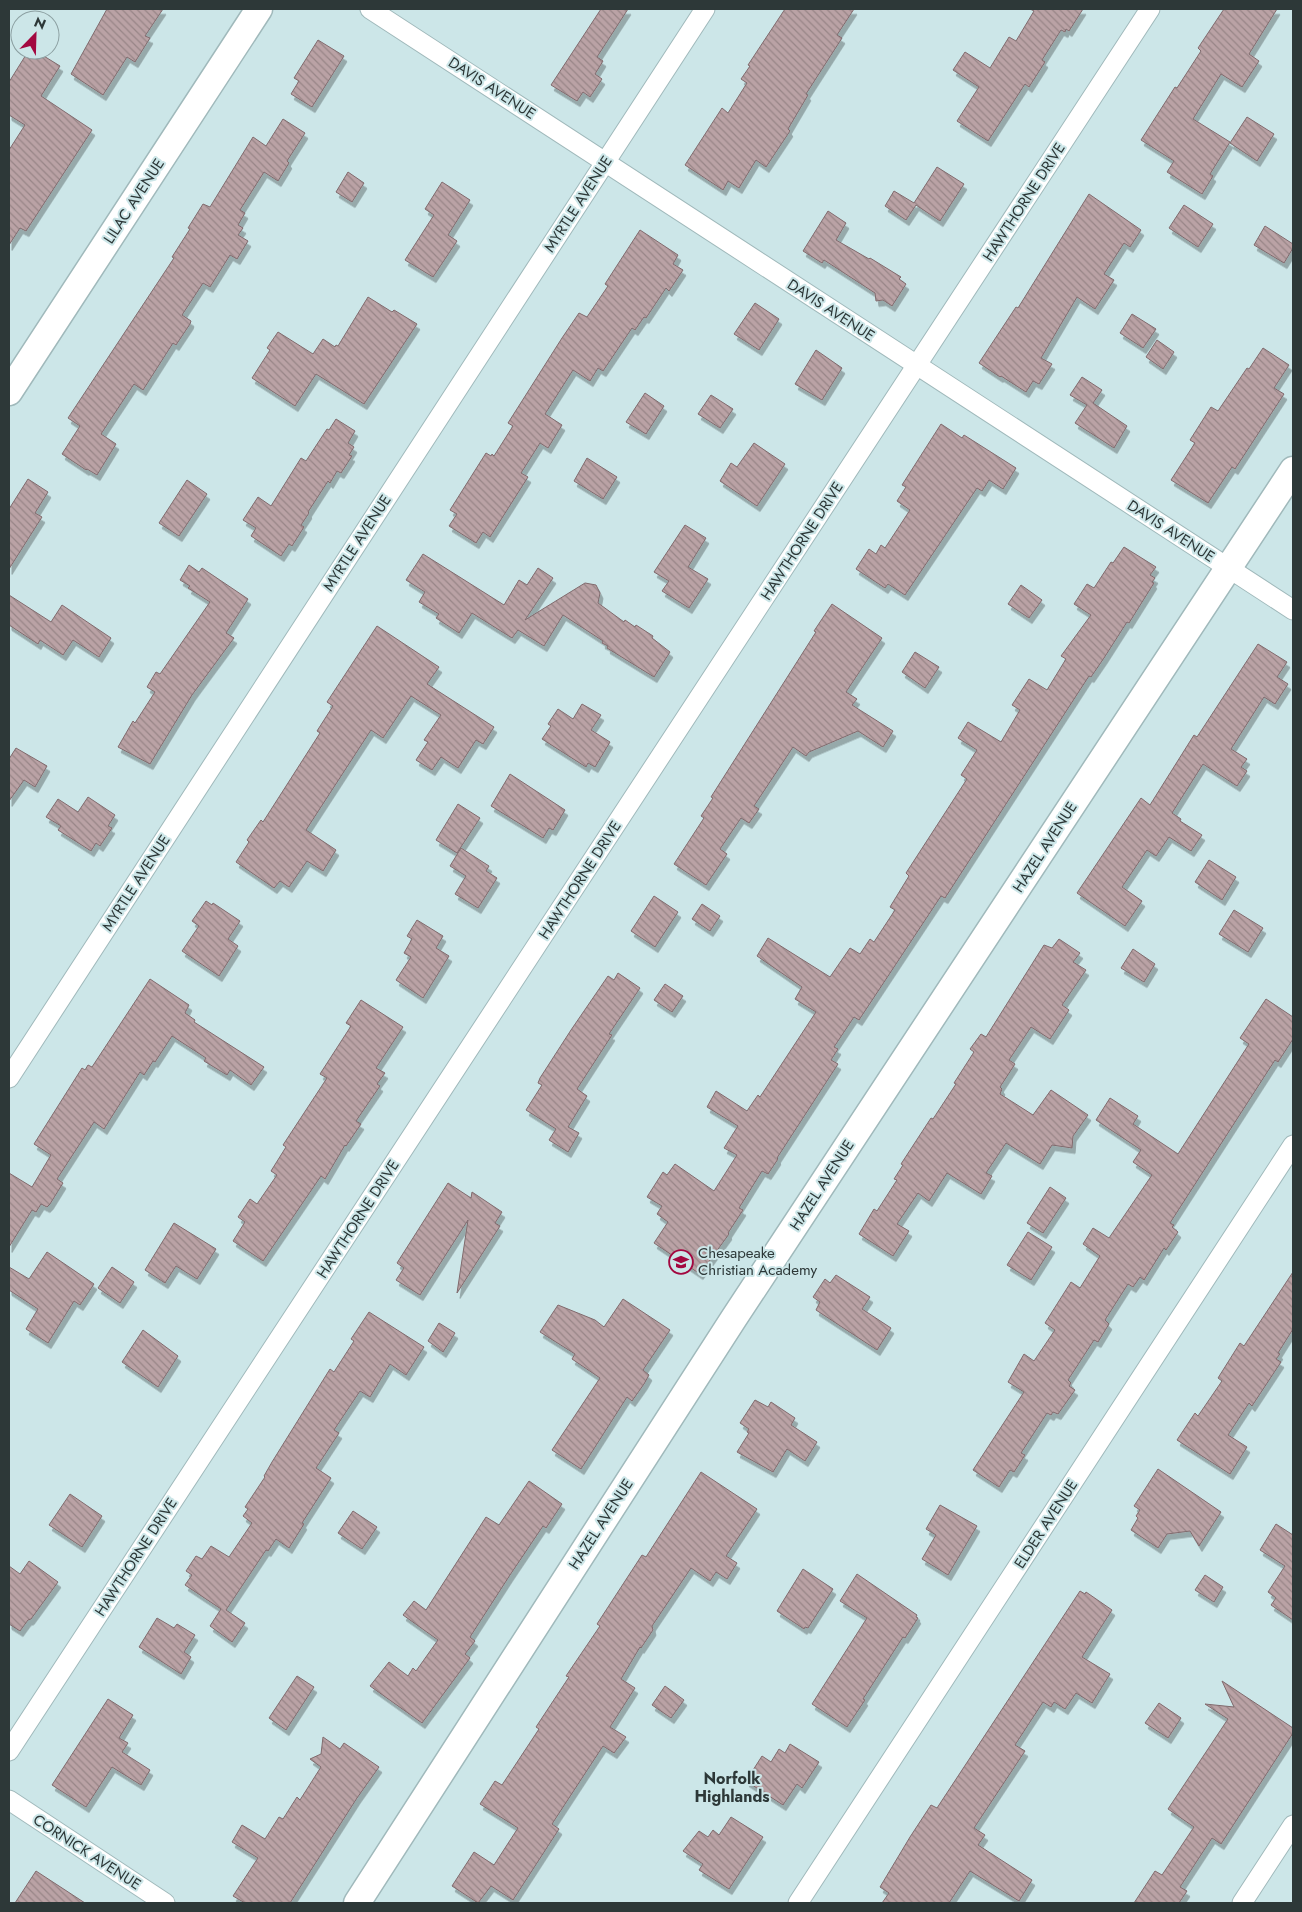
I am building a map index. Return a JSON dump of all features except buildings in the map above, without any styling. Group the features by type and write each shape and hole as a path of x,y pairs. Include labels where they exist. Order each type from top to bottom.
{"street":[{"name":"LILAC AVENUE","path":"9,392 259,9"},
{"name":"DAVIS AVENUE","path":"370,9 1293,610"},
{"name":"MYRTLE AVENUE","path":"9,1078 705,9"},
{"name":"HAWTHORNE DRIVE","path":"9,1751 1150,9"},
{"name":"HAZEL AVENUE","path":"357,1903 734,1318 1293,470"},
{"name":"ELDER AVENUE","path":"798,1903 1293,1145"},
{"name":"CORNICK AVENUE","path":"9,1800 165,1903"},
{"path":"1242,1903 1293,1825"}],"place":[{"name":"Chesapeake Christian Academy","path":"681,1262"}],"district":[{"name":"Norfolk Highlands","path":"732,1787"}]}
